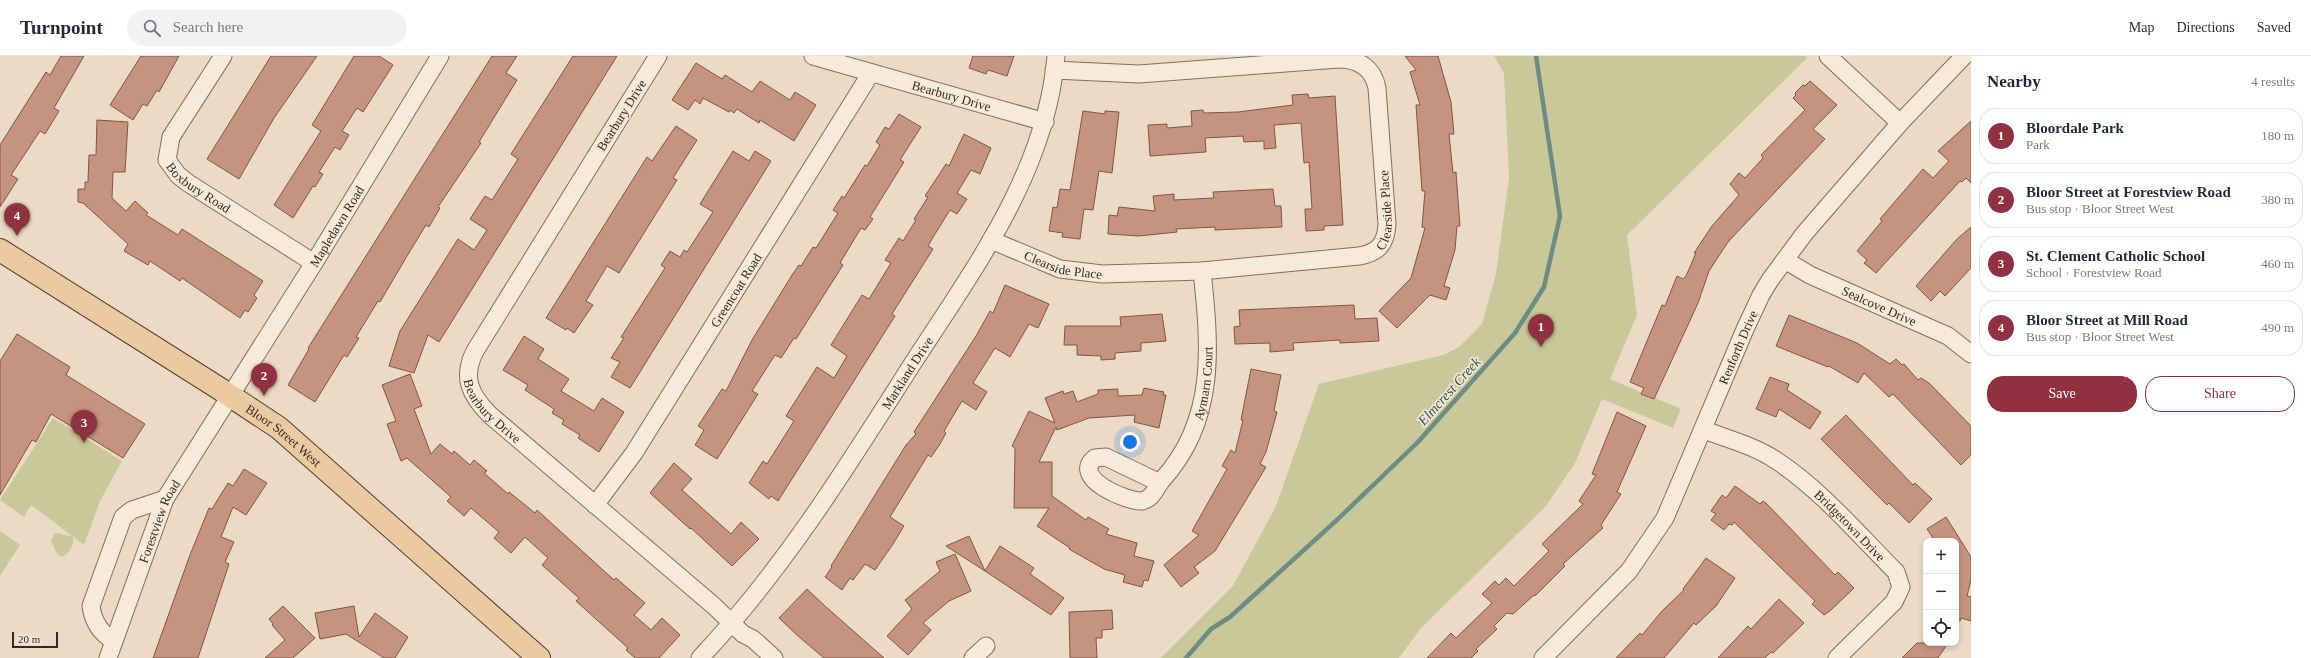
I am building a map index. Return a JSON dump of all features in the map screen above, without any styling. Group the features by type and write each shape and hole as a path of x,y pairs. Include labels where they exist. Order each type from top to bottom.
{"main road":[{"name":"Bloor Street West","path":"0,250 230,396 290,438 539,658"}],"street":[{"name":"Boxbury Road","path":"223,56 171,137 167,160 178,175 188,183 314,263"},
{"name":"Mapledawn Road","path":"230,396 314,263 440,56"},
{"name":"Bearbury Drive","path":"658,56 469,362 468,385 480,405 732,624 774,658"},
{"name":"Bearbury Drive","path":"813,56 1044,122"},
{"path":"1828,56 1900,123"},
{"name":"Renforth Drive","path":"1543,658 1629,571 1665,518 1761,295 1785,260 1804,234 1900,123 1964,56"},
{"name":"Clearside Place","path":"991,240 1042,263 1070,272 1102,274 1202,271 1359,256 1370,254 1380,247 1386,235 1387,224 1377,88 1369,70 1357,62 1348,59 1139,74 1055,63"},
{"name":"Markland Drive","path":"700,658 732,624 824,503 991,240 1026,172 1044,122 1055,63"},
{"name":"Greencoat Road","path":"595,505 634,453 871,73"},
{"name":"Sealcove Drive","path":"1785,260 1810,275 1967,344"},
{"name":"Aymarn Court","path":"1160,483 1175,466 1188,445 1203,404 1208,364 1202,271"},
{"name":"Forestview Road","path":"108,658 165,499 230,396"},
{"name":"Bridgetown Drive","path":"1704,430 1744,444 1776,460 1804,481 1896,572 1901,587 1894,602 1837,658"},
{"path":"114,641 105,636 93,618 91,606 123,517 132,510 165,499"},
{"path":"973,658 986,646"}],"green space":[{"path":"1494,56 1805,56 1807,58 1627,235 1637,315 1610,379 1681,409 1673,428 1602,399 1575,463 1546,506 1421,628 1399,658 1161,658 1233,586 1276,506 1319,384 1443,355 1459,347 1482,324 1496,274 1509,177 1504,73"},
{"path":"53,418 122,461 100,501 84,545 31,505 24,517 0,500"},
{"path":"0,531 20,545 0,576"},
{"path":"58,533 73,537 71,549 62,557 57,554 51,541 54,534"}],"building":[{"path":"61,56 84,56 54,108 59,111 45,134 40,131 11,175 18,179 0,207 0,145 46,72 50,75"},
{"path":"141,56 179,56 159,92 157,90 147,106 143,104 133,120 110,105"},
{"path":"271,56 317,56 274,118 239,179 207,159"},
{"path":"354,56 379,56 393,65 363,112 357,108 342,131 349,135 340,150 335,147 319,172 323,174 315,187 313,186 293,218 274,205 321,131 312,125"},
{"path":"492,56 517,56 506,73 517,80 479,142 481,143 438,207 440,208 429,227 426,225 380,302 378,301 356,337 359,338 347,357 344,355 315,402 288,385 309,349 308,348"},
{"path":"573,56 617,56 439,342 428,335 414,373 389,366 400,331 458,239 474,250 487,230 470,219 485,196 492,200 518,159 511,154"},
{"path":"973,56 1014,56 1007,76 988,70 986,74 969,68"},
{"path":"1405,56 1438,56 1451,102 1454,134 1449,134 1453,173 1456,172 1460,226 1457,226 1455,250 1444,286 1450,288 1446,300 1430,295 1397,328 1379,311 1411,278 1425,228 1422,227 1425,191 1422,191 1416,105 1420,105 1410,72 1416,70"},
{"path":"696,63 722,79 725,75 752,92 760,81 790,100 795,92 816,105 794,141 760,120 759,123 737,109 734,113 730,110 729,112 703,98 700,104 695,100 688,110 672,100"},
{"path":"1810,81 1837,105 1813,129 1825,139 1728,242 1709,271 1698,303 1654,399 1641,394 1644,388 1630,382 1662,305 1665,306 1677,276 1683,279 1686,276 1696,253 1694,253 1712,226 1739,195 1730,184 1739,173 1745,178 1763,158 1761,155 1805,110 1793,98 1796,95 1795,93 1803,85 1805,86"},
{"path":"1308,94 1309,98 1335,96 1343,225 1324,226 1324,230 1306,231 1305,209 1312,209 1309,162 1304,163 1301,123 1274,125 1276,148 1264,149 1264,141 1244,142 1243,136 1205,138 1206,152 1150,156 1148,125 1167,124 1167,128 1192,126 1191,111 1203,110 1204,113 1238,112 1293,105 1292,95"},
{"path":"1083,111 1105,114 1105,111 1119,112 1112,173 1099,171 1093,210 1084,209 1080,239 1062,237 1063,233 1049,231 1053,207 1057,208 1060,189 1070,190"},
{"path":"899,114 921,127 900,160 904,162 870,217 873,219 865,230 861,228 840,263 843,265 796,339 794,338 781,358 775,355 752,391 758,394 717,459 695,445 704,430 698,426 722,389 726,391 752,340 792,275 799,265 801,266 813,247 816,248 838,213 833,210 842,196 844,198 865,165 867,166 880,145 876,142 885,127 889,129"},
{"path":"97,120 128,122 125,172 113,172 112,198 126,211 135,201 148,213 146,215 178,235 182,229 263,281 254,295 257,298 248,312 245,310 240,318 182,278 180,281 150,261 148,265 124,251 128,244 83,203 78,202 78,189 85,189 85,182 88,182 89,155 96,155"},
{"path":"1971,121 1971,183 1966,178 1962,182 1960,181 1876,273 1864,263 1867,260 1857,251 1882,221 1880,219 1923,169 1933,178 1949,161 1938,151"},
{"path":"676,126 697,140 673,178 677,180 619,273 607,266 586,301 593,305 574,333 546,318 647,157 652,161"},
{"path":"964,134 991,148 980,174 971,170 957,193 967,199 957,214 950,210 928,246 933,249 892,314 895,316 778,501 771,496 769,499 749,483 763,461 767,464 794,421 786,416 817,367 834,378 847,356 831,345 862,295 869,299 891,263 885,260 899,238 903,241 916,220 914,219 928,197 925,196 946,164 949,166"},
{"path":"733,151 749,161 755,151 771,161 630,388 611,377 620,362 611,358 624,338 621,337 665,268 661,265 670,251 680,257 684,250 687,252 713,212 700,204"},
{"path":"1273,189 1275,206 1281,206 1282,227 1215,230 1215,227 1176,229 1177,232 1139,236 1108,234 1109,215 1117,216 1119,207 1155,211 1153,196 1174,194 1174,200 1214,198 1213,192"},
{"path":"1971,227 1971,268 1945,296 1940,291 1931,301 1916,286 1957,239"},
{"path":"1005,285 1049,304 1038,328 1029,324 1010,357 995,348 973,383 987,392 976,410 962,401 944,431 946,433 940,444 931,457 928,455 890,517 904,526 893,544 875,570 865,564 853,580 850,578 842,590 825,577 906,445 916,434 914,432 976,336 990,311 993,313"},
{"path":"1354,305 1355,319 1377,318 1379,341 1340,343 1340,340 1293,343 1294,350 1270,352 1270,343 1235,344 1234,327 1240,326 1239,310"},
{"path":"1162,314 1166,341 1141,343 1141,351 1115,353 1115,359 1101,360 1101,356 1077,355 1077,345 1064,345 1065,326 1121,326 1120,317"},
{"path":"1789,315 1857,343 1890,364 1896,359 1902,365 1904,364 1918,380 1921,378 1929,383 1971,426 1971,455 1961,465 1893,394 1889,397 1864,373 1858,383 1829,366 1828,367 1776,346"},
{"path":"17,334 70,367 66,375 145,424 123,458 51,414 36,442 32,440 0,495 0,361"},
{"path":"524,336 544,349 538,359 569,379 561,391 594,411 602,398 624,412 599,452 578,438 580,435 562,424 564,420 552,413 554,409 525,390 528,385 503,370"},
{"path":"1251,369 1281,375 1274,411 1277,412 1266,452 1260,464 1266,467 1215,551 1194,567 1199,573 1181,587 1164,565 1199,535 1192,531 1227,469 1222,466 1231,450 1235,453 1243,420 1241,420"},
{"path":"410,374 422,406 414,409 431,454 440,444 452,454 454,451 470,465 474,460 487,471 484,473 508,494 509,492 535,513 537,510 614,580 616,578 645,603 634,615 651,630 662,618 680,635 659,658 635,658 626,650 628,648 576,601 579,598 542,565 548,558 525,537 511,553 494,538 499,532 471,508 464,516 447,501 451,497 407,458 401,461 387,424 396,421 382,385"},
{"path":"1770,377 1789,384 1787,390 1821,412 1810,429 1779,409 1776,417 1756,409"},
{"path":"1144,388 1164,392 1163,395 1166,395 1159,428 1134,422 1135,415 1089,418 1057,430 1056,427 1039,462 1052,462 1052,496 1086,520 1088,517 1109,529 1106,534 1137,543 1134,556 1154,561 1148,581 1144,580 1142,587 1123,582 1125,575 1104,569 1069,549 1070,548 1037,526 1049,508 1014,508 1015,448 1012,446 1029,411 1055,423 1045,398 1063,391 1064,394 1073,391 1077,402 1098,394 1098,390 1118,389 1118,396 1142,395"},
{"path":"1617,412 1646,426 1617,492 1621,494 1601,525 1603,528 1563,564 1565,566 1535,596 1534,595 1513,614 1507,613 1494,626 1497,629 1476,649 1478,651 1471,658 1427,658 1451,633 1456,638 1492,603 1482,594 1495,581 1499,585 1506,578 1514,586 1549,551 1542,544 1583,504 1579,501 1596,475 1592,474"},
{"path":"1846,415 1913,485 1915,483 1932,499 1909,523 1889,503 1887,505 1821,439"},
{"path":"674,463 692,479 682,490 731,534 741,522 759,539 732,566 650,493"},
{"path":"244,469 267,483 246,515 233,507 221,537 234,542 225,562 229,564 198,658 153,658 190,555 209,508 212,509 228,483 233,486"},
{"path":"1735,486 1760,504 1763,501 1766,503 1835,575 1838,572 1854,588 1830,611 1824,615 1812,604 1815,601 1734,522 1732,525 1729,524 1724,530 1711,520 1716,514 1711,511 1722,495 1726,498"},
{"path":"1946,517 1971,557 1971,580 1967,596 1971,597 1971,621 1961,618 1959,621 1959,538 1933,538 1927,529"},
{"path":"969,536 985,571 946,546"},
{"path":"1000,546 1034,568 1030,574 1064,598 1051,615 985,571"},
{"path":"955,554 971,591 949,601 923,623 931,630 908,655 887,636 912,609 905,600 940,571 936,562"},
{"path":"1706,558 1735,578 1716,606 1696,625 1694,623 1664,658 1616,658 1640,633 1642,635 1662,611 1684,590 1683,589"},
{"path":"807,589 884,658 824,658 798,636 779,618"},
{"path":"1779,599 1804,623 1773,653 1771,652 1765,658 1718,658 1748,626 1751,629"},
{"path":"283,606 315,638 293,658 265,658 285,640 272,625 273,624 269,619"},
{"path":"354,606 359,637 375,613 408,637 395,658 384,658 346,634 320,639 315,613"},
{"path":"1112,610 1113,629 1102,630 1102,638 1096,638 1097,658 1070,658 1069,612"},
{"path":"1917,643 1923,643 1923,646 1946,646 1938,658 1902,658"}],"waterway":[{"name":"Elmcrest Creek","path":"1186,658 1211,629 1230,617 1338,519 1418,442 1515,333 1544,287 1560,216 1536,56"}],"place":[{"name":"Bloor Street at Mill Road","path":"17,236"},
{"name":"Bloordale Park","path":"1541,347"},
{"name":"Bloor Street at Forestview Road","path":"264,396"},
{"name":"St. Clement Catholic School","path":"84,443"}]}
